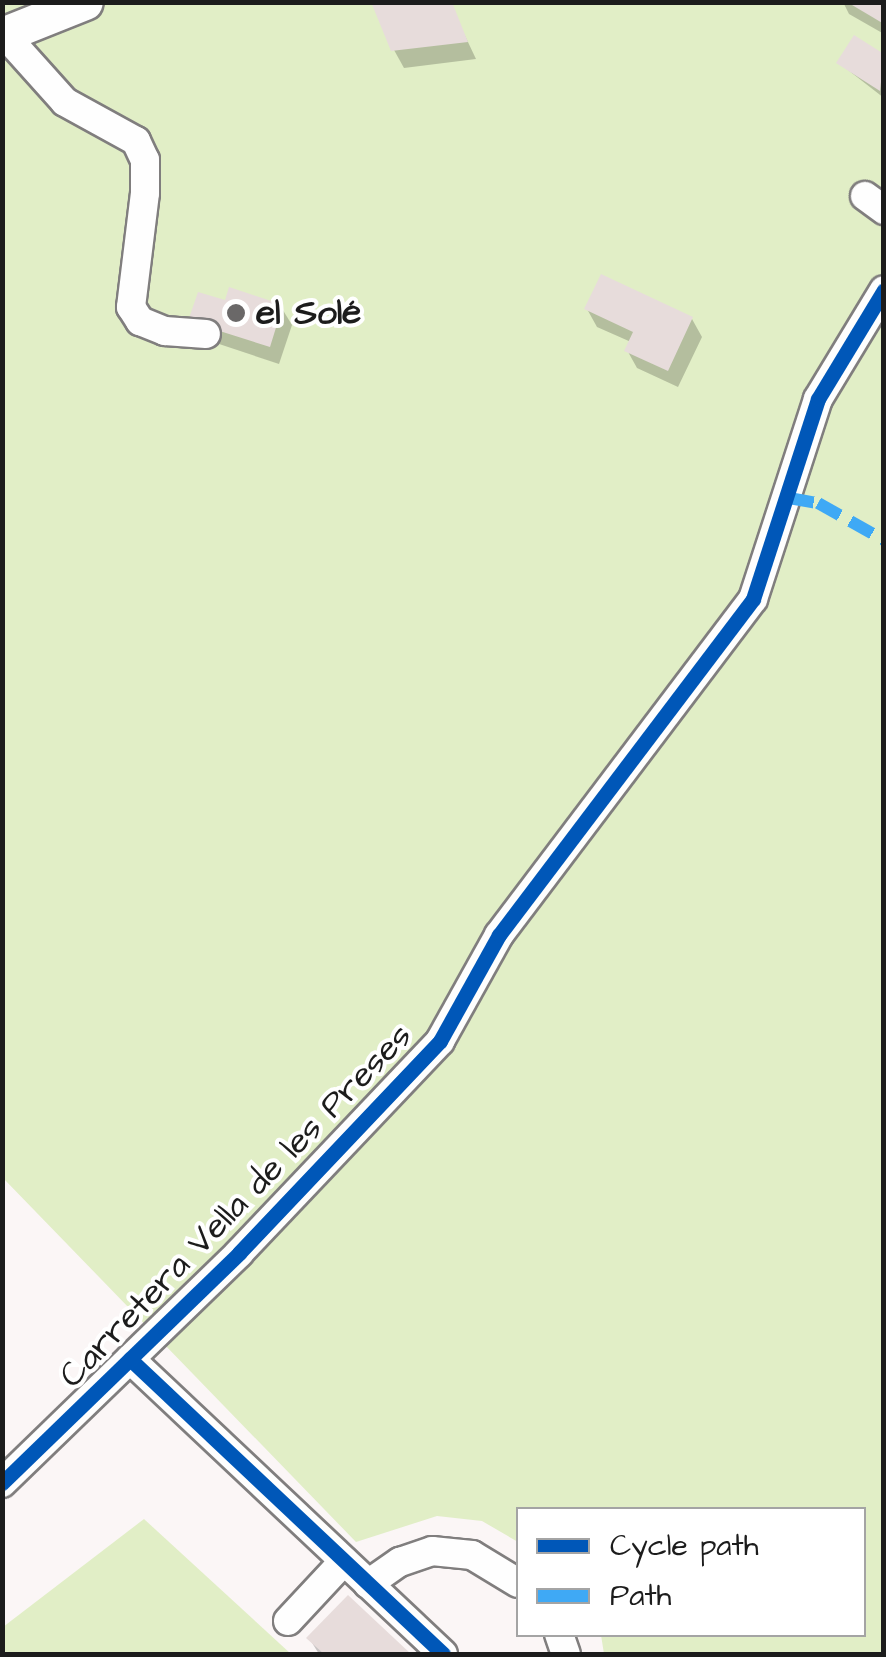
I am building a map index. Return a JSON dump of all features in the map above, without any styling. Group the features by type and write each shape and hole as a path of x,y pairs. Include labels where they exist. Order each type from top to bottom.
{"main road":[{"path":"3,35 85,2"}],"street":[{"path":"3,35 65,102 136,141 145,193 131,307 140,321 165,330 206,334"},
{"name":"Carretera Vella de les Preses","path":"2,1484 130,1359 440,1041 500,936 754,599 818,399 884,290"},
{"path":"130,1359 441,1654"},
{"path":"368,1584 432,1550 472,1555 516,1582"},
{"path":"288,1621 344,1561"}],"green space":[{"path":"3,3 883,3 883,1654 604,1654 601,1637 866,1637 866,1507 516,1507 516,1541 482,1521 437,1516 356,1542 3,1178"},
{"path":"144,1519 291,1654 3,1654 3,1627"}],"building":[{"path":"371,2 452,2 468,42 391,51"},
{"path":"847,2 884,2 884,24"},
{"path":"854,35 884,54 880,91 836,63"},
{"path":"601,274 693,317 668,371 624,351 633,332 584,309"},
{"name":"el Solé","path":"229,287 283,305 270,347 188,321 198,292 225,300"},
{"path":"348,1595 411,1654 324,1654 306,1638"}],"marked path":[{"path":"789,498 818,503 884,540"}],"cycle path":[{"path":"2,1483 239,1253 440,1041 499,935 753,599 818,399 884,290"},
{"path":"130,1359 443,1654"}],"place":[{"name":"el Solé","path":"236,313"}]}
